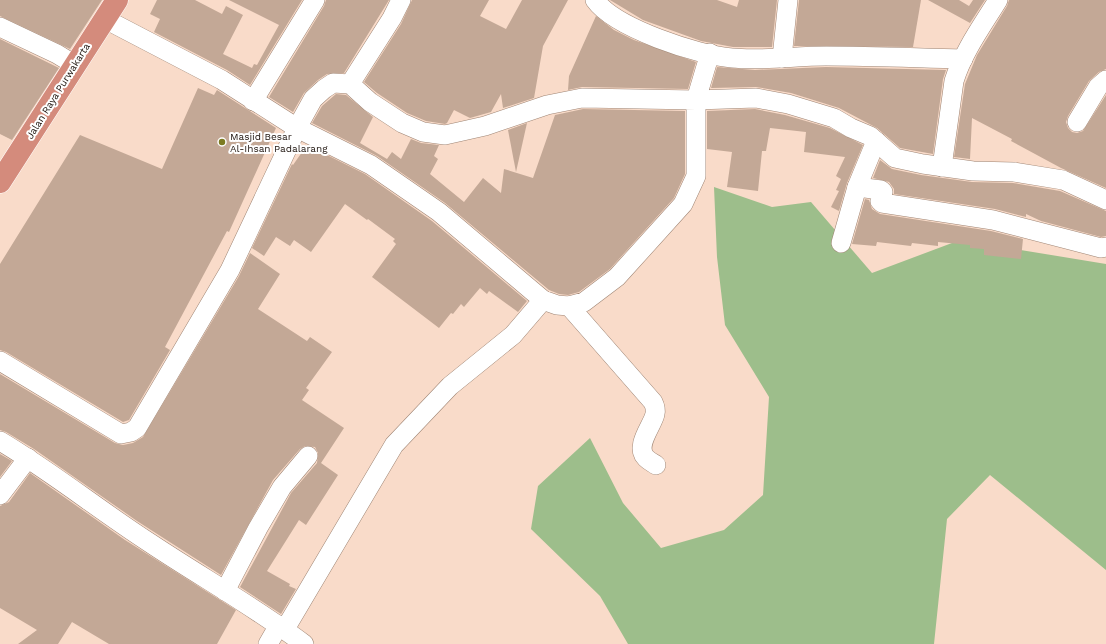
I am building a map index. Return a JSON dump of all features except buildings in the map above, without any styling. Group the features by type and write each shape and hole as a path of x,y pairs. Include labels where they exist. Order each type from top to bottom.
{"highway":[{"name":"Jalan Raya Purwakarta","path":"1,180 118,0"}],"street":[{"path":"253,101 315,0"},
{"path":"350,84 392,18 401,0"},
{"path":"595,0 601,9 630,25 676,45 744,59 826,56 963,59"},
{"path":"782,58 788,0"},
{"path":"942,167 954,81 963,59 998,0"},
{"path":"105,19 222,80 297,128 370,165 439,212 543,300 557,305 569,306 584,302 617,277 683,204 696,176 696,100 710,53"},
{"path":"0,27 57,54 75,65"},
{"path":"1077,122 1098,87 1106,80"},
{"path":"0,361 121,434 131,432 137,428 230,270 297,128 313,99 324,88 333,83 350,84 370,102 402,123 424,132 445,135 485,126 547,105 582,98 696,100 756,98 788,104 834,118 870,136 895,158 942,167 973,171 1014,172 1063,180 1106,200"},
{"path":"841,243 856,187 876,141"},
{"path":"856,187 881,190 883,192 880,201 882,203 993,220 1101,248 1106,247"},
{"path":"268,644 282,627 394,444 450,386 513,335 543,300"},
{"path":"569,306 653,402 656,409 655,416 646,431 643,451 646,458 656,465"},
{"path":"0,441 28,458 149,543 282,627 304,644"},
{"path":"225,591 258,528 282,487 308,456"},
{"path":"0,495 28,458"}],"green space":[{"path":"714,187 772,207 811,202 872,273 960,240 1106,264 1106,570 990,475 947,519 934,644 628,644 600,596 531,529 538,486 590,438 623,503 661,548 724,530 763,495 769,397 725,325 717,257"}],"place":[{"name":"Masjid Besar Al-Ihsan Padalarang","path":"222,142"}]}
